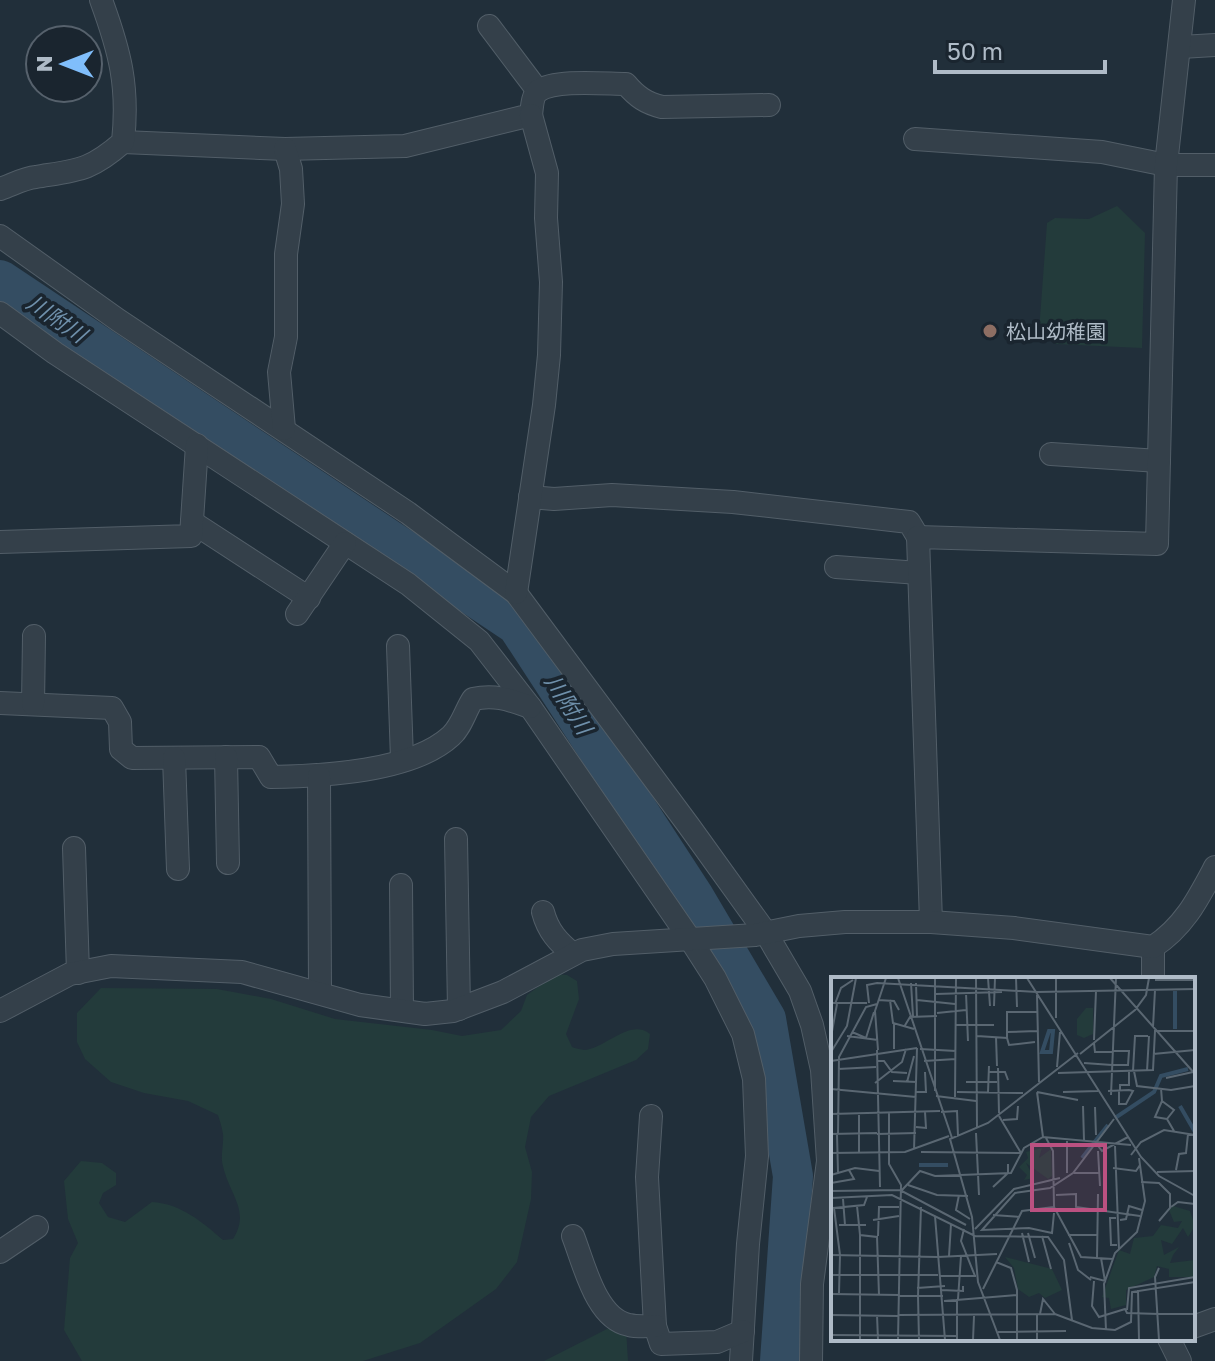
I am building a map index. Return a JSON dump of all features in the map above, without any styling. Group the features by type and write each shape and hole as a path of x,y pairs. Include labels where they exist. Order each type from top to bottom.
{"street":[{"path":"101,0 123,66 123,142"},
{"path":"918,537 1157,544 1166,165 1184,0"},
{"path":"489,26 538,91"},
{"path":"1181,47 1215,45"},
{"path":"516,593 548,367 551,282 546,218 547,173 531,115 534,98 538,91 567,83 626,84 636,96 662,107 769,105"},
{"path":"0,189 33,177 82,169 101,161 123,142 285,149 405,146 531,115"},
{"path":"915,139 1102,152 1166,165 1215,165"},
{"path":"284,429 279,372 286,337 286,254 293,204 291,169 285,149"},
{"path":"0,236 118,320 408,513 516,593 800,991 812,1025 827,1112 828,1161 812,1284 811,1361"},
{"path":"0,313 55,353 408,584 479,641 697,938 743,1034 754,1079 757,1156 741,1361"},
{"path":"0,542 191,536 197,445"},
{"path":"1051,454 1159,461"},
{"path":"530,497 554,499 612,495 733,502 909,522 918,537 931,922"},
{"path":"192,522 303,606 345,543"},
{"path":"836,567 919,573"},
{"path":"33,704 34,636"},
{"path":"398,646 402,759"},
{"path":"0,703 112,708 120,722 121,749 125,755 132,758 259,757 271,777 319,776 366,769 434,749 452,736 473,699 487,696 505,698 531,708"},
{"path":"226,757 228,863"},
{"path":"174,758 178,869"},
{"path":"319,776 320,992"},
{"path":"456,839 459,1009"},
{"path":"68,860 78,973"},
{"path":"0,1011 18,999 78,973 111,966 242,972 360,1005 425,1014 459,1009 503,992 573,954 613,944 760,934 799,926 845,922 931,922 1048,932 1153,947 1171,936 1192,911 1215,867"},
{"path":"401,885 402,1010"},
{"path":"543,912 547,926 557,940 573,954"},
{"path":"1153,947 1153,977"},
{"path":"651,1116 647,1177 655,1326 661,1344 717,1342 743,1331"},
{"path":"0,1252 37,1227"},
{"path":"573,1236 603,1310 629,1326 655,1326"},
{"path":"1195,1326 1215,1319"},
{"path":"1170,1341 1180,1361"}],"green space":[{"path":"1117,206 1145,233 1142,348 1055,344 1039,332 1047,223 1055,218 1089,219"},
{"path":"556,974 567,975 577,981 579,999 566,1034 572,1047 593,1048 634,1029 650,1034 648,1049 636,1060 549,1096 531,1117 525,1147 532,1172 531,1199 517,1262 496,1289 420,1343 363,1361 82,1361 64,1330 70,1258 78,1243 68,1219 64,1181 81,1161 102,1163 116,1173 116,1185 103,1193 99,1203 108,1217 125,1222 152,1202 162,1203 190,1215 223,1240 233,1239 240,1220 237,1202 222,1162 223,1134 218,1115 188,1101 144,1093 111,1082 85,1059 77,1042 77,1013 101,988 217,989 271,999 335,1019 462,1036 501,1030 521,1011 527,995"},
{"path":"609,1328 626,1329 628,1361 544,1361"}],"waterway":[{"name":"川附川","path":"0,280 517,625 694,897 766,1019 793,1176 780,1361"}],"place":[{"name":"松山幼稚園","path":"990,331"}]}
